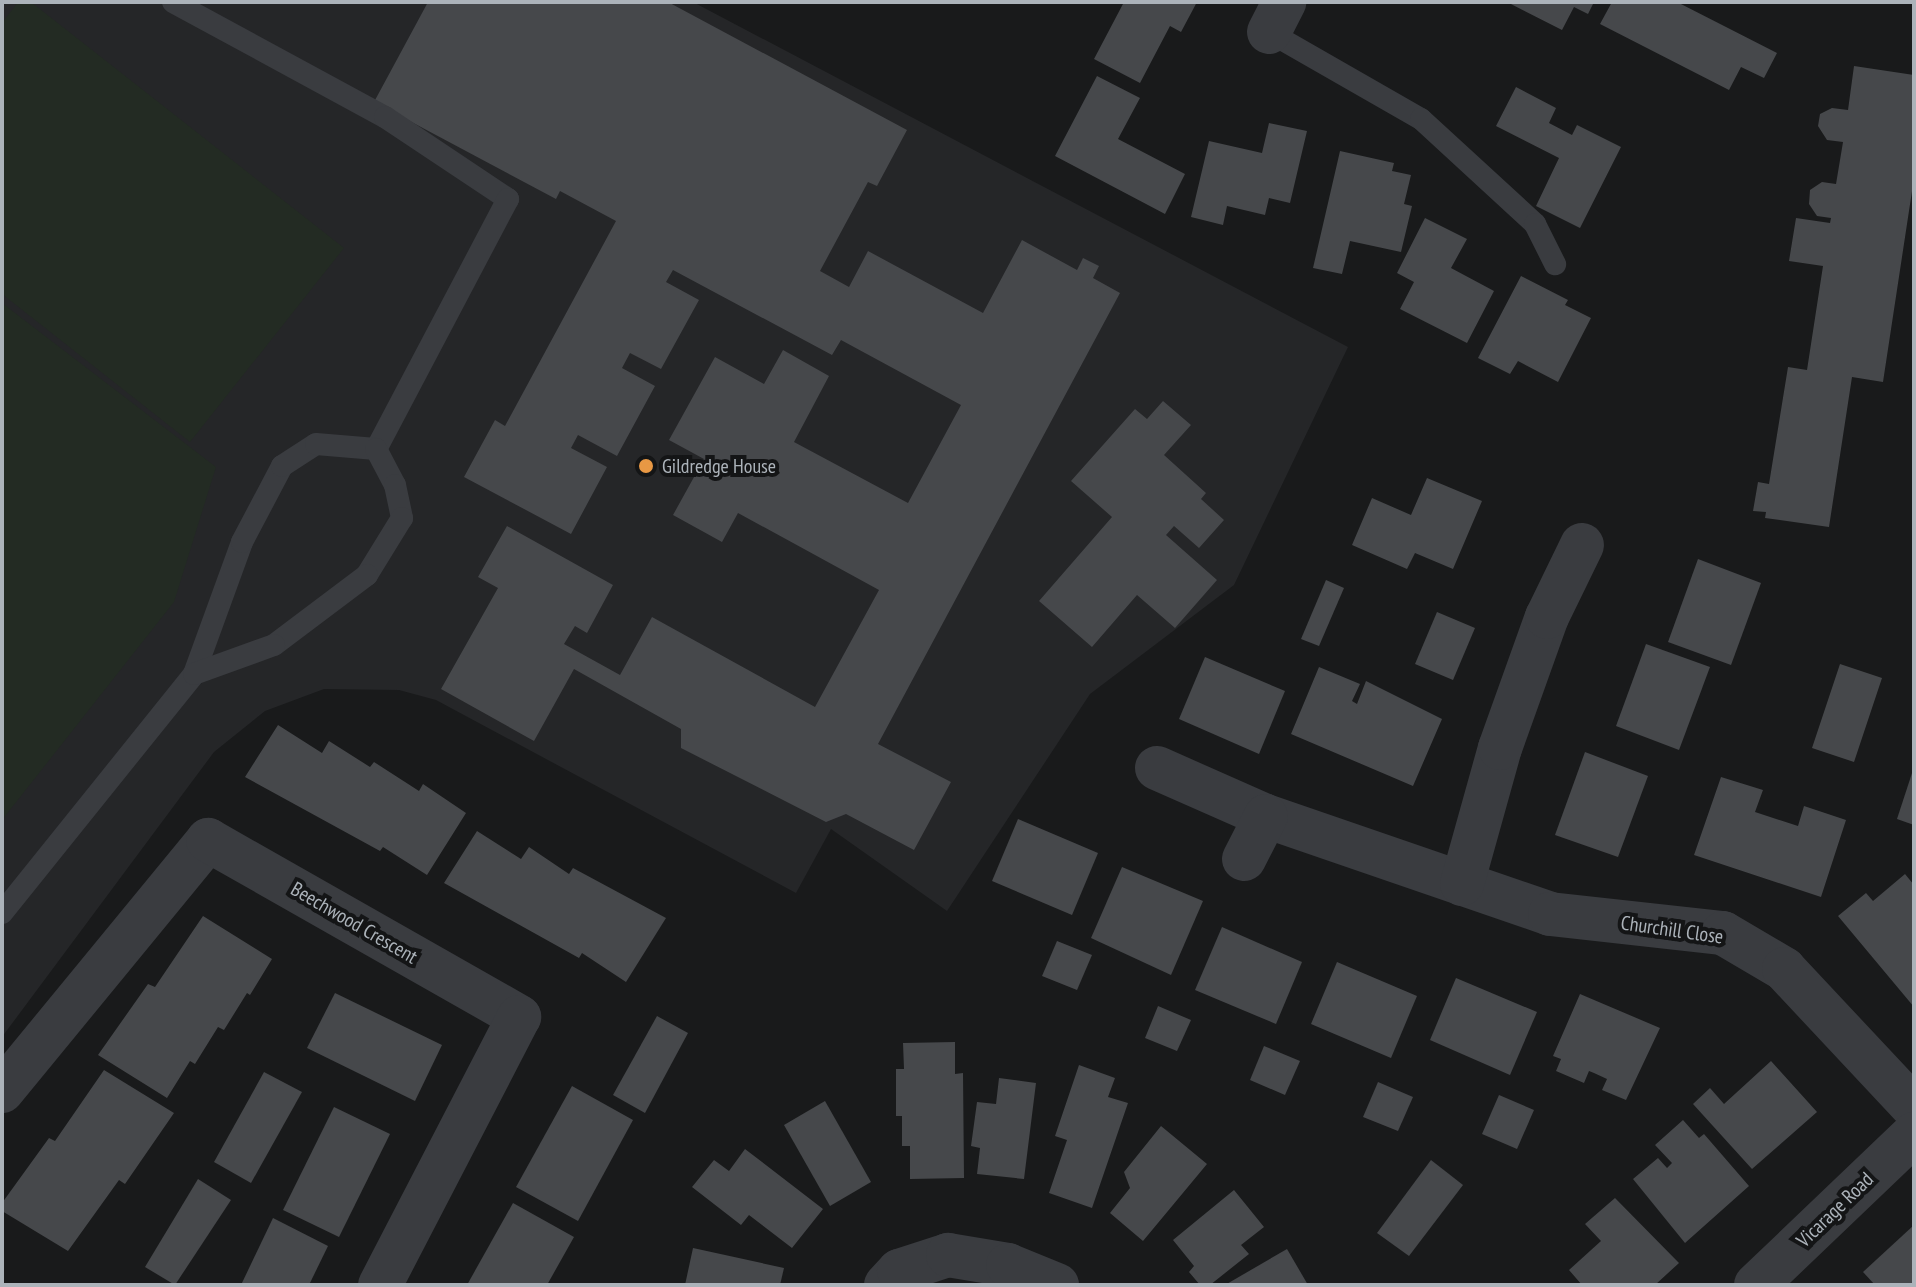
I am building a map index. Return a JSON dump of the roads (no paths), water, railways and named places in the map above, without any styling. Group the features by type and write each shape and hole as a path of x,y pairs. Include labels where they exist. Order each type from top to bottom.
{"street":[{"path":"1462,884 1500,748 1547,617 1582,545"},
{"name":"Churchill Close","path":"1157,768 1266,816 1550,914 1723,933 1784,969 1914,1108"},
{"path":"1244,859 1266,816"},
{"name":"Beechwood Crescent","path":"2,1091 208,840 519,1017 380,1285"},
{"name":"Vicarage Road","path":"1756,1285 1914,1134"},
{"path":"886,1285 899,1271 948,1255 1008,1265 1057,1285"}],"lane":[{"path":"173,2 385,117 508,199 376,449"},
{"path":"1276,17 1421,119 1535,224 1555,264"},
{"path":"2,913 194,674 242,542 282,466 316,444 376,449"},
{"path":"194,674 274,645 307,625 367,575 402,518 395,485 376,449"}],"place":[{"name":"Gildredge House","path":"646,466"}]}
